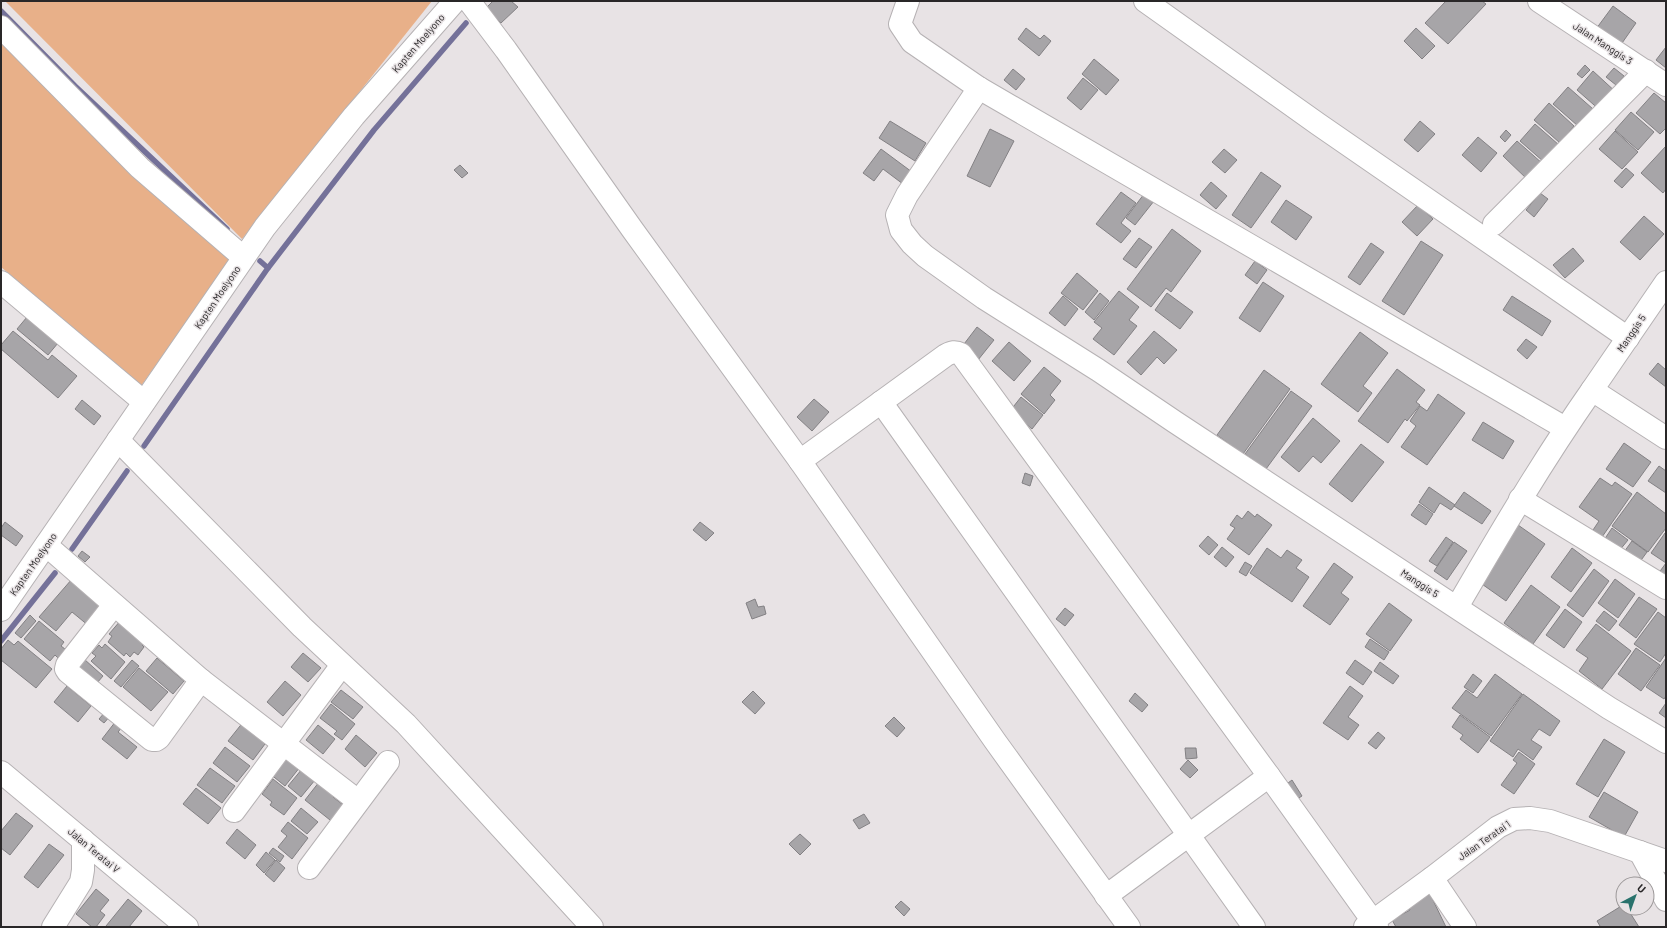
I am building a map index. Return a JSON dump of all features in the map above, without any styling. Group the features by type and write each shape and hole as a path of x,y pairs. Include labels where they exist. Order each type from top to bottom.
{"street":[{"name":"Kapten Moelyono","path":"1,610 265,227 354,116 455,1"},
{"path":"470,1 632,229 800,461 995,741 1129,927"},
{"path":"908,1 900,24 912,42 979,88 1565,428"},
{"path":"1145,1 1318,124 1628,338"},
{"name":"Jalan Manggis 3","path":"1539,1 1666,85"},
{"path":"1,27 140,168 244,257"},
{"path":"1494,224 1646,71"},
{"name":"Manggis 5","path":"979,88 907,195 897,214 901,230 912,244 925,256 984,298 1098,370 1174,422 1609,708 1666,742"},
{"path":"1,282 144,402"},
{"name":"Manggis 5","path":"1457,607 1520,500 1565,428 1666,282"},
{"path":"800,461 946,355 952,352 961,354 1269,776 1372,925"},
{"path":"1592,390 1666,438"},
{"path":"881,402 1254,927"},
{"path":"118,440 296,621 406,724 592,927"},
{"path":"1520,500 1666,588"},
{"path":"46,546 201,680 283,745 358,801"},
{"path":"114,605 67,665 66,669 68,672 152,740 159,738 201,680"},
{"path":"234,811 342,665"},
{"path":"309,868 388,762"},
{"name":"Jalan Teratai V","path":"1,772 187,927"},
{"path":"1106,896 1269,776"},
{"name":"Jalan Teratai 1","path":"1372,925 1483,838 1498,827 1514,819 1530,818 1550,822 1666,861"},
{"path":"53,927 81,882 83,870 83,840"},
{"path":"1640,852 1666,900"},
{"path":"1432,878 1465,927"}],"shaded area":[{"path":"5,1 432,1 242,239"},
{"path":"1,40 232,258 141,386 1,267"}],"building":[{"path":"493,1 511,1 518,7 501,23 486,8"},
{"path":"1446,1 1482,1 1486,4 1448,44 1425,23"},
{"path":"1613,6 1636,23 1620,46 1596,29"},
{"path":"1026,28 1040,39 1044,35 1051,41 1039,56 1018,39"},
{"path":"1416,28 1435,46 1422,59 1404,41"},
{"path":"1666,47 1666,68 1656,60"},
{"path":"1094,59 1119,80 1106,95 1082,74"},
{"path":"1585,65 1590,70 1582,78 1577,74"},
{"path":"1614,68 1624,76 1616,85 1606,77"},
{"path":"1013,69 1025,79 1016,90 1004,80"},
{"path":"1593,71 1618,94 1602,112 1577,90"},
{"path":"1083,78 1098,90 1081,110 1067,98"},
{"path":"1568,87 1593,109 1578,126 1553,104"},
{"path":"1654,93 1666,103 1666,128 1660,134 1636,113"},
{"path":"1549,103 1574,126 1560,143 1534,120"},
{"path":"1631,112 1654,132 1638,150 1615,130"},
{"path":"890,121 926,143 915,161 879,138"},
{"path":"1420,121 1435,134 1418,152 1404,140"},
{"path":"1535,124 1559,145 1544,162 1520,141"},
{"path":"990,129 1014,141 990,187 967,176"},
{"path":"1506,130 1511,135 1505,142 1500,137"},
{"path":"1615,131 1638,152 1622,169 1599,149"},
{"path":"1478,137 1497,153 1481,172 1462,155"},
{"path":"1517,141 1543,164 1528,180 1503,156"},
{"path":"1666,146 1666,189 1663,193 1641,173"},
{"path":"881,149 912,172 903,184 883,169 874,181 863,173"},
{"path":"1224,149 1237,160 1225,173 1212,162"},
{"path":"460,165 468,173 462,178 454,170"},
{"path":"1626,168 1634,175 1622,188 1614,181"},
{"path":"1261,172 1281,186 1251,228 1232,215"},
{"path":"1211,182 1227,196 1216,209 1200,195"},
{"path":"1121,192 1136,203 1121,223 1131,231 1121,243 1096,224"},
{"path":"1540,193 1548,199 1534,217 1526,210"},
{"path":"1144,194 1154,201 1135,225 1126,218"},
{"path":"1286,200 1312,217 1296,240 1271,222"},
{"path":"1418,205 1433,219 1417,236 1402,222"},
{"path":"1644,216 1664,234 1640,260 1620,242"},
{"path":"1172,229 1201,251 1171,292 1166,288 1151,307 1127,289"},
{"path":"1139,238 1152,247 1136,268 1123,259"},
{"path":"1421,241 1443,255 1404,315 1382,301"},
{"path":"1371,243 1384,252 1360,285 1348,277"},
{"path":"1573,248 1584,261 1565,278 1553,265"},
{"path":"1255,261 1267,270 1257,284 1245,275"},
{"path":"1077,273 1098,291 1083,310 1061,293"},
{"path":"1263,282 1284,296 1260,332 1239,318"},
{"path":"1119,291 1139,307 1129,320 1137,326 1114,355 1093,339 1102,328 1094,322"},
{"path":"1100,293 1109,301 1094,320 1085,312"},
{"path":"1167,293 1193,312 1180,329 1155,310"},
{"path":"1063,296 1078,309 1065,326 1049,313"},
{"path":"1512,296 1551,321 1542,336 1503,310"},
{"path":"27,317 58,343 48,355 17,329"},
{"path":"977,327 994,340 978,360 961,348"},
{"path":"13,331 48,360 52,355 77,376 58,398 1,349 1,345"},
{"path":"1154,331 1177,350 1164,364 1157,357 1141,375 1127,362"},
{"path":"1360,332 1388,353 1363,386 1372,393 1358,412 1321,384"},
{"path":"1526,339 1537,347 1527,359 1517,350"},
{"path":"1009,342 1031,361 1014,381 992,361"},
{"path":"1658,363 1666,370 1666,387 1649,374"},
{"path":"1044,367 1061,381 1050,395 1055,400 1044,414 1021,394"},
{"path":"1397,369 1425,390 1416,402 1420,405 1407,421 1405,419 1388,443 1358,421"},
{"path":"1264,370 1290,389 1243,454 1217,435"},
{"path":"1291,391 1312,406 1266,469 1245,454"},
{"path":"1438,394 1465,413 1427,465 1401,447 1416,426 1410,421 1420,406 1427,411"},
{"path":"1021,397 1043,415 1032,429 1010,411"},
{"path":"814,399 829,412 812,431 797,417"},
{"path":"82,400 101,416 94,425 75,409"},
{"path":"1313,418 1340,441 1321,463 1313,456 1299,472 1281,457"},
{"path":"1483,422 1514,441 1503,459 1472,440"},
{"path":"1624,443 1651,462 1633,487 1606,469"},
{"path":"1361,444 1384,462 1352,502 1329,484"},
{"path":"1659,466 1666,471 1666,493 1648,481"},
{"path":"1025,473 1033,476 1030,486 1022,483"},
{"path":"1600,478 1612,486 1615,482 1632,494 1602,537 1593,530 1599,521 1579,507"},
{"path":"1429,487 1455,505 1451,510 1440,503 1434,513 1419,502"},
{"path":"1464,492 1491,511 1482,524 1454,506"},
{"path":"1637,492 1666,514 1666,528 1648,552 1612,526"},
{"path":"1419,504 1433,514 1426,525 1411,515"},
{"path":"1248,511 1255,517 1257,514 1272,525 1249,555 1227,539 1235,528 1230,525 1237,515 1242,519"},
{"path":"5,522 23,536 16,546 1,535 1,528"},
{"path":"700,522 714,533 706,541 693,530"},
{"path":"1518,525 1545,544 1506,601 1479,582"},
{"path":"1612,528 1628,540 1619,551 1604,540"},
{"path":"1665,533 1666,534 1666,563 1651,553"},
{"path":"1208,536 1218,545 1209,555 1199,546"},
{"path":"1446,537 1453,542 1437,566 1429,561"},
{"path":"1632,541 1647,552 1639,563 1624,552"},
{"path":"1454,542 1467,551 1447,580 1434,571"},
{"path":"1222,547 1234,557 1226,567 1214,557"},
{"path":"1267,548 1281,558 1287,550 1302,560 1296,568 1309,577 1292,602 1250,573"},
{"path":"1572,548 1592,563 1571,592 1551,577"},
{"path":"82,551 90,557 85,562 78,556"},
{"path":"1245,562 1252,566 1246,576 1239,572"},
{"path":"1334,563 1353,577 1341,593 1349,599 1330,625 1303,606"},
{"path":"1666,563 1666,580 1658,574"},
{"path":"1594,569 1609,581 1583,617 1567,605"},
{"path":"72,579 105,607 89,626 72,612 56,631 39,617"},
{"path":"1615,579 1635,594 1618,618 1598,603"},
{"path":"1531,585 1560,607 1533,644 1504,623"},
{"path":"1639,597 1657,609 1636,638 1619,625"},
{"path":"755,599 758,607 764,606 766,614 752,619 746,603"},
{"path":"1389,603 1412,620 1390,651 1366,634"},
{"path":"1065,608 1074,615 1065,626 1056,619"},
{"path":"1565,609 1582,622 1564,648 1546,635"},
{"path":"1604,611 1617,621 1609,631 1596,621"},
{"path":"1658,612 1666,618 1666,653 1660,662 1634,644"},
{"path":"30,615 36,621 21,638 15,633"},
{"path":"121,620 145,641 142,645 144,647 138,655 134,652 130,657 126,653 124,656 108,642 112,636 109,634"},
{"path":"39,621 64,642 61,646 65,649 58,658 55,655 50,661 24,639"},
{"path":"1596,624 1631,651 1602,689 1579,671 1588,658 1576,650"},
{"path":"1370,639 1389,652 1384,660 1365,647"},
{"path":"8,640 14,645 18,641 52,669 36,688 1,660 1,649"},
{"path":"105,644 125,662 111,679 91,661 96,656 92,653 99,645 102,648"},
{"path":"1636,648 1660,665 1641,691 1618,674"},
{"path":"303,653 321,668 308,682 291,667"},
{"path":"157,658 184,681 173,694 146,671"},
{"path":"1666,658 1666,696 1664,699 1646,687"},
{"path":"84,659 103,676 97,683 78,666"},
{"path":"132,660 139,666 121,687 114,681"},
{"path":"1355,660 1372,672 1363,685 1346,673"},
{"path":"1380,662 1399,676 1393,684 1374,671"},
{"path":"139,668 168,692 151,711 123,687"},
{"path":"1473,674 1482,681 1473,693 1464,687"},
{"path":"1495,674 1522,694 1491,736 1452,708 1466,690 1477,698"},
{"path":"285,681 301,695 283,716 267,702"},
{"path":"67,686 91,706 78,722 54,702"},
{"path":"1350,686 1363,696 1348,717 1359,725 1348,740 1323,723"},
{"path":"341,690 363,707 353,719 331,702"},
{"path":"753,691 765,703 755,714 742,702"},
{"path":"1135,693 1148,705 1142,712 1129,701"},
{"path":"1523,694 1560,721 1550,736 1539,729 1531,740 1542,747 1533,760 1518,749 1513,757 1490,741"},
{"path":"1666,703 1666,718 1659,713"},
{"path":"331,704 355,724 342,740 334,734 337,731 320,718"},
{"path":"106,711 111,715 104,723 99,719"},
{"path":"1460,715 1490,737 1478,753 1460,739 1463,735 1452,727"},
{"path":"894,717 905,728 897,737 885,726"},
{"path":"116,721 123,726 118,732 137,747 127,759 102,739"},
{"path":"244,721 268,740 253,760 228,741"},
{"path":"318,725 335,739 323,754 306,740"},
{"path":"1378,732 1385,738 1376,749 1368,743"},
{"path":"356,735 377,753 365,767 345,749"},
{"path":"1604,739 1625,752 1598,797 1576,784"},
{"path":"225,747 250,766 237,782 213,763"},
{"path":"1185,748 1196,748 1197,758 1186,759"},
{"path":"1519,752 1535,764 1514,794 1501,785 1517,763 1513,760"},
{"path":"284,754 300,767 285,786 269,773"},
{"path":"1188,760 1198,770 1190,778 1180,769"},
{"path":"210,768 235,786 222,803 197,785"},
{"path":"302,769 315,780 301,797 288,786"},
{"path":"323,777 339,789 333,797 347,808 335,824 305,800"},
{"path":"273,779 297,798 284,815 270,805 272,802 262,794"},
{"path":"1292,780 1302,796 1294,801 1284,786"},
{"path":"196,788 221,808 208,824 183,804"},
{"path":"1604,792 1638,812 1624,837 1589,817"},
{"path":"301,808 318,822 307,834 291,821"},
{"path":"16,813 33,826 10,855 1,848 1,831"},
{"path":"864,814 870,823 859,829 853,820"},
{"path":"288,822 308,838 292,859 278,847 287,836 281,831"},
{"path":"237,829 256,845 245,859 226,843"},
{"path":"800,834 811,844 800,855 789,844"},
{"path":"49,844 64,855 38,888 24,877"},
{"path":"273,848 284,856 280,862 269,853"},
{"path":"266,852 275,860 264,873 256,865"},
{"path":"276,860 285,868 274,882 265,874"},
{"path":"96,889 109,900 100,911 105,915 96,927 92,927 76,914"},
{"path":"1430,894 1446,927 1396,927 1392,920 1410,910 1408,905"},
{"path":"128,899 142,911 129,927 107,927 106,926"},
{"path":"901,901 910,909 904,916 895,907"},
{"path":"1615,910 1615,916 1632,916 1639,927 1598,927 1600,926 1597,921"}],"waterway":[{"path":"1,11 75,86 227,229"},
{"path":"144,446 268,268 374,130 466,23"},
{"path":"260,261 268,268"},
{"path":"72,549 127,471"},
{"path":"1,641 55,573"}]}
